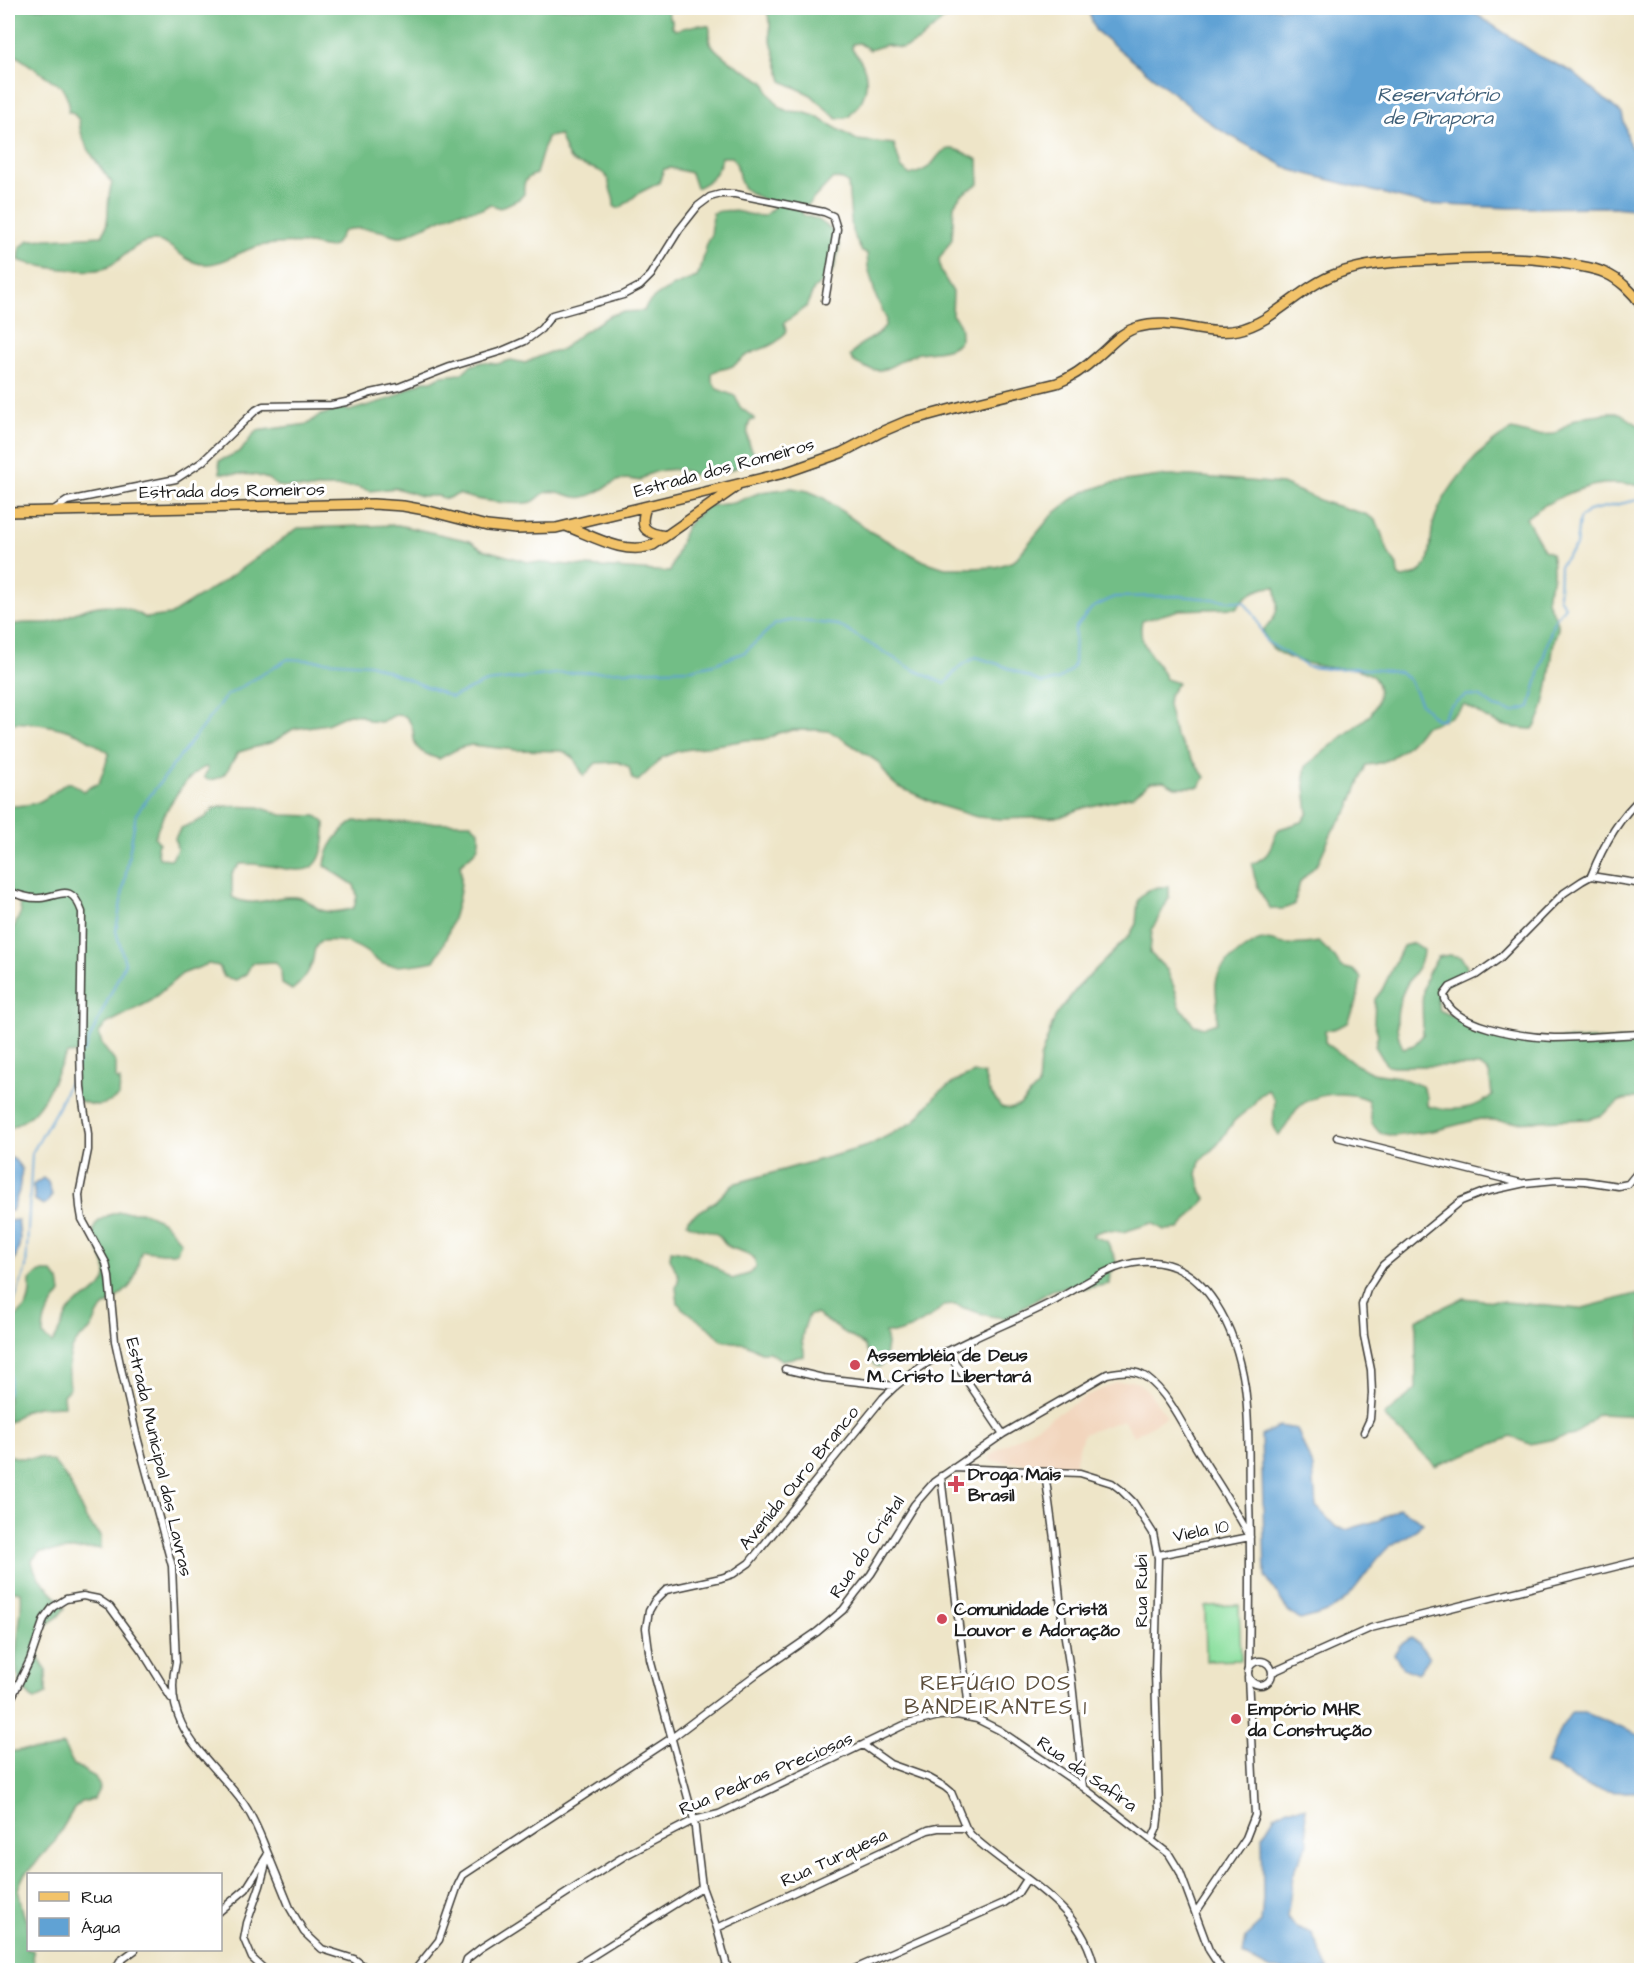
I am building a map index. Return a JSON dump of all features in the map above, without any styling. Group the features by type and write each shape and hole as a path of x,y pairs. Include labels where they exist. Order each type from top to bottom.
{"main road":[{"name":"Estrada dos Romeiros","path":"8,512 373,504 425,510 487,526 534,530 565,526 741,484 841,453 907,421 1057,383 1071,377 1113,342 1138,327 1165,324 1221,332 1251,326 1308,287 1357,267 1380,263 1498,257 1559,262 1609,274 1627,288 1641,306"},
{"path":"565,526 621,548 644,548 653,545 741,484"},
{"path":"646,507 644,528 650,533 666,536"}],"street":[{"path":"52,511 67,501 176,479 202,462 263,406 331,405 399,387 459,363 502,351 525,341 541,329 552,315 623,295 640,286 651,275 679,230 698,206 710,197 721,194 746,196 824,212 833,216 837,229 825,301"},
{"path":"1641,797 1624,813 1591,876 1564,893 1500,958 1476,975 1450,987 1444,995 1453,1012 1470,1022 1485,1027 1552,1038 1641,1034"},
{"path":"1591,876 1641,884"},
{"name":"Estrada Municipal das Lavras","path":"8,891 22,896 40,898 58,892 65,893 78,902 82,912 80,1048 81,1087 88,1150 79,1195 80,1207 82,1219 106,1263 120,1364 172,1566 176,1662 172,1678 173,1701 178,1717 189,1738 244,1805 257,1826 290,1908 304,1932 322,1950 354,1959 369,1971"},
{"path":"1337,1137 1525,1184"},
{"path":"1364,1432 1370,1419 1372,1393 1362,1305 1371,1283 1383,1265 1461,1201 1484,1192 1556,1180 1618,1186 1628,1184 1641,1167"},
{"name":"Avenida Ouro Branco","path":"728,1971 717,1928 702,1887 694,1820 647,1646 646,1619 660,1594 672,1587 721,1578 733,1574 749,1563 883,1398 937,1356 1115,1268 1129,1264 1158,1263 1185,1273 1198,1282 1217,1307 1229,1329 1240,1363 1247,1412 1250,1537 1249,1668"},
{"path":"947,1351 1003,1434"},
{"path":"785,1369 823,1378 896,1386"},
{"name":"Rua do Cristal","path":"415,1971 439,1941 463,1875 673,1737 829,1623 843,1610 871,1574 921,1495 941,1476 1003,1434 1107,1374 1121,1371 1137,1373 1146,1378 1164,1395 1231,1501 1250,1537"},
{"name":"Rua Rubi","path":"953,1468 1080,1473 1112,1483 1133,1502 1153,1533 1158,1555 1155,1673 1159,1811 1157,1828 1152,1839"},
{"path":"1045,1473 1083,1787"},
{"path":"941,1476 970,1718"},
{"name":"Viela 10","path":"1158,1555 1250,1537"},
{"path":"1248,1677 1255,1684 1263,1685 1269,1682 1273,1672 1371,1628 1641,1560"},
{"path":"10,1699 30,1660 44,1619 53,1607 66,1599 83,1596 98,1599 110,1607 142,1651 173,1701"},
{"path":"1249,1647 1255,1657 1269,1665 1273,1672"},
{"path":"1196,1912 1246,1838 1254,1820 1256,1801 1248,1677 1249,1668 1254,1662 1264,1661"},
{"path":"1249,1698 1255,1684"},
{"name":"Rua da Safira","path":"863,1745 904,1725 920,1720 957,1715 999,1730 1083,1787 1152,1839 1175,1861 1209,1950 1222,1971"},
{"name":"Rua Pedras Preciosas","path":"465,1971 467,1959 511,1928 633,1851 694,1820 719,1814 863,1745 890,1764 929,1778 951,1792 966,1828 989,1851 1057,1902 1077,1926 1085,1940 1095,1971"},
{"name":"Rua Turquesa","path":"717,1928 928,1830 966,1828"},
{"path":"222,1909 246,1889 268,1854"},
{"path":"265,1971 252,1958 244,1939 246,1923 260,1886 268,1854"},
{"path":"852,1971 1004,1903 1018,1893 1027,1879"},
{"path":"570,1971 702,1887"},
{"path":"115,1971 120,1962 134,1951"},
{"path":"914,1971 949,1971"}],"shaded area":[{"path":"1131,1381 1138,1383 1148,1391 1167,1416 1134,1436 1123,1420 1083,1434 1074,1466 991,1461 990,1457 994,1452 1085,1397 1116,1383"}],"green space":[{"path":"8,8 668,8 669,18 675,30 697,25 709,26 710,42 716,50 763,81 768,92 780,107 787,111 815,116 857,140 894,144 901,167 910,175 926,169 948,149 960,151 978,160 979,183 960,196 954,205 952,239 939,259 941,272 953,292 952,315 960,326 961,339 957,344 945,350 919,353 882,370 869,369 852,360 850,356 861,344 877,335 885,326 886,318 876,297 868,267 867,253 862,252 852,231 848,184 843,180 833,178 801,212 805,216 817,219 836,234 840,246 834,269 814,289 806,307 784,323 786,331 778,341 746,356 732,366 712,373 712,380 717,389 735,396 740,407 754,418 748,426 748,435 749,444 756,456 738,467 700,477 682,470 662,470 649,474 640,481 630,479 616,481 600,491 580,498 552,491 532,502 525,503 484,500 459,494 446,499 438,496 421,496 396,488 370,491 357,487 311,489 277,486 268,479 255,475 220,473 219,461 241,451 256,431 308,424 318,416 343,408 349,411 393,398 424,381 461,374 470,366 482,362 497,364 511,360 525,363 550,352 561,350 579,335 609,316 621,312 644,311 652,299 659,294 697,277 708,239 711,237 713,213 733,211 764,216 775,206 747,191 740,181 735,161 732,157 722,157 714,176 696,188 691,173 671,168 664,169 659,183 617,208 614,206 605,175 596,169 571,160 559,135 547,137 536,174 525,181 524,194 519,199 500,208 490,204 482,209 457,212 403,236 374,230 350,229 343,232 331,247 297,243 265,245 210,264 196,263 166,244 155,241 141,244 114,264 101,269 64,269 27,263 19,260 20,248 29,240 102,236 107,223 112,183 86,145 79,120 72,112 68,112 69,103 63,88 8,50"},
{"path":"762,8 965,8 944,19 919,41 907,47 885,45 870,50 859,43 852,44 852,49 864,67 866,87 861,102 849,117 837,119 811,95 782,81 770,37 767,11"},
{"path":"1620,413 1641,427 1641,484 1594,485 1552,501 1526,518 1544,550 1551,553 1553,574 1547,598 1558,627 1545,699 1533,729 1499,724 1464,705 1446,719 1424,726 1406,747 1391,758 1366,765 1349,809 1333,830 1318,863 1300,882 1294,905 1283,909 1271,909 1258,888 1252,864 1268,853 1279,829 1302,822 1308,813 1304,778 1306,766 1371,714 1379,692 1376,680 1364,672 1352,668 1332,668 1307,663 1289,658 1273,649 1266,640 1263,630 1275,616 1277,600 1275,587 1253,592 1237,608 1179,610 1142,621 1144,645 1166,679 1178,683 1169,695 1168,705 1175,735 1205,777 1199,787 1175,787 1164,781 1151,782 1133,796 1083,808 1060,817 1001,819 977,817 941,806 897,786 878,762 828,731 793,730 778,733 768,739 678,751 663,757 638,781 632,779 629,767 618,762 596,763 584,776 573,757 563,751 516,750 471,745 459,748 439,759 419,750 414,740 413,729 405,716 395,715 381,722 349,714 327,724 293,729 273,742 239,752 227,771 215,779 208,780 204,777 208,769 206,767 198,771 182,787 163,818 155,837 159,843 157,846 159,858 172,859 177,849 175,838 181,828 205,818 213,809 224,806 259,807 282,815 316,816 325,823 323,846 318,861 310,868 299,870 240,864 232,873 232,897 250,902 283,897 301,898 321,910 338,912 354,908 357,896 354,885 325,866 326,859 334,840 355,821 471,823 479,831 479,843 475,851 460,865 460,887 455,914 445,941 434,961 388,965 381,963 356,946 327,940 317,944 308,971 292,990 282,984 281,972 276,962 252,963 246,974 236,980 224,977 219,966 208,964 182,974 149,1002 106,1024 99,1033 102,1045 116,1063 116,1080 120,1080 119,1096 108,1103 98,1105 76,1099 74,1082 79,1053 67,1054 47,1094 37,1108 29,1117 8,1130 8,940 21,912 18,898 8,897 8,806 27,805 40,801 66,783 71,783 83,791 99,783 109,755 93,742 70,731 37,724 8,723 8,626 19,623 54,622 85,609 103,605 129,609 146,618 170,615 224,581 298,528 398,525 470,541 482,549 528,562 670,572 686,527 706,506 734,503 761,492 792,488 822,497 871,532 924,561 945,568 972,568 996,567 1014,561 1052,515 1084,492 1111,483 1160,476 1191,476 1282,484 1324,502 1365,514 1374,519 1389,554 1397,565 1398,575 1402,578 1416,574 1426,565 1433,524 1445,497 1454,483 1488,446 1512,430 1532,435 1555,434 1574,420"},
{"path":"1158,887 1169,887 1169,898 1152,930 1150,953 1167,970 1179,1005 1194,1025 1205,1027 1217,1023 1216,982 1218,975 1222,968 1250,945 1264,940 1291,944 1319,942 1341,967 1353,970 1361,978 1357,1001 1348,1023 1325,1031 1325,1042 1353,1063 1372,1073 1399,1077 1422,1086 1427,1097 1427,1106 1453,1109 1478,1104 1492,1095 1489,1073 1480,1066 1387,1066 1375,1046 1378,1034 1374,1023 1375,999 1382,990 1403,946 1414,943 1423,949 1423,954 1420,965 1406,987 1399,1004 1397,1022 1403,1048 1414,1045 1423,1035 1423,994 1431,967 1438,957 1449,955 1461,957 1467,967 1460,976 1440,988 1437,1000 1439,1010 1490,1033 1511,1038 1641,1041 1641,1097 1620,1101 1602,1115 1589,1119 1512,1122 1480,1119 1433,1131 1394,1136 1380,1133 1372,1124 1368,1100 1351,1095 1331,1094 1304,1103 1278,1135 1273,1124 1275,1100 1268,1090 1234,1121 1218,1144 1200,1161 1197,1174 1206,1199 1179,1229 1164,1230 1152,1223 1123,1232 1105,1230 1093,1234 1107,1241 1116,1262 1110,1274 1109,1284 1052,1290 1007,1318 989,1316 955,1305 943,1306 931,1317 912,1328 898,1333 885,1333 887,1345 884,1363 879,1367 874,1365 864,1345 816,1314 809,1315 803,1330 804,1356 782,1360 769,1352 761,1352 746,1344 721,1340 713,1331 682,1308 678,1303 676,1288 679,1277 670,1258 671,1250 703,1260 732,1279 749,1274 756,1267 750,1255 728,1246 714,1233 687,1223 688,1219 716,1201 733,1184 868,1146 914,1122 938,1093 974,1073 984,1074 989,1091 1001,1107 1010,1109 1020,1105 1038,1086 1040,1059 1055,1017 1077,988 1129,936 1136,924 1138,900 1146,891"},
{"path":"119,1212 144,1212 165,1223 181,1242 177,1252 142,1251 135,1278 130,1286 101,1310 90,1330 75,1344 70,1356 70,1388 63,1395 64,1406 26,1410 8,1423 8,1330 13,1320 27,1305 30,1280 40,1272 52,1272 59,1281 61,1293 48,1313 43,1329 43,1336 52,1343 70,1310 96,1291 104,1282 105,1266 93,1232 96,1224 104,1217"},
{"path":"1636,1294 1642,1298 1641,1416 1598,1414 1574,1435 1530,1444 1511,1437 1435,1466 1384,1416 1416,1389 1416,1320 1463,1298 1579,1309"},
{"path":"8,1455 19,1458 42,1458 54,1462 69,1482 86,1519 101,1537 101,1548 40,1552 32,1560 41,1581 65,1608 58,1617 47,1624 40,1635 39,1659 46,1670 46,1694 34,1700 24,1689 18,1677 16,1663 21,1592 8,1590"},
{"path":"1239,1605 1241,1660 1206,1661 1205,1606"},
{"path":"63,1745 74,1765 95,1777 100,1787 94,1799 82,1802 73,1810 55,1841 23,1877 18,1889 27,1923 27,1951 33,1951 34,1970 8,1970 8,1753 55,1748"}],"water":[{"name":"Reservatório de Pirapora","path":"1090,8 1467,8 1539,56 1571,71 1622,114 1630,146 1641,157 1641,210 1613,207 1510,208 1424,204 1291,170 1215,127 1095,30 1088,10"},
{"path":"8,1156 15,1160 22,1169 19,1191 12,1211 8,1211"},
{"path":"43,1178 48,1182 52,1195 43,1205 35,1200 33,1185"},
{"path":"18,1220 19,1247 8,1271 8,1221"},
{"path":"1279,1426 1297,1429 1313,1468 1316,1506 1336,1527 1346,1530 1380,1520 1399,1508 1423,1522 1416,1530 1383,1553 1343,1602 1327,1612 1300,1620 1288,1611 1265,1576 1261,1436"},
{"path":"1411,1638 1419,1643 1429,1658 1418,1674 1403,1668 1394,1654 1400,1645"},
{"path":"1571,1713 1586,1713 1641,1736 1641,1791 1614,1792 1596,1789 1546,1764 1560,1729"},
{"path":"1288,1808 1305,1808 1308,1844 1294,1869 1287,1918 1296,1927 1312,1933 1328,1970 1271,1970 1243,1955 1246,1937 1261,1923 1262,1836 1275,1815"}],"waterway":[{"path":"83,1053 125,963 116,931 136,814 226,696 288,659 370,664 452,697 486,682 563,673 692,669 714,664 745,652 775,624 794,620 838,625 914,670 945,684 959,667 976,657 1042,683 1058,680 1070,671 1074,665 1075,628 1092,608 1114,597 1179,596 1244,602 1255,616 1266,641 1308,667 1399,672 1409,679 1421,704 1436,719 1442,719 1450,706 1467,695 1481,697 1494,707 1513,712 1530,707 1553,623 1565,606 1559,597 1560,565 1576,546 1579,519 1588,511 1642,499"},
{"path":"8,1319 26,1268 32,1153 56,1111 78,1063"},
{"path":"8,1365 10,1378 8,1394"}],"place":[{"name":"Assembléia de Deus M. Cristo Libertará","path":"855,1365"},
{"name":"Droga Mais Brasil","path":"956,1484"},
{"name":"Comunidade Cristã Louvor e Adoração","path":"942,1619"},
{"name":"Empório MHR da Construção","path":"1236,1719"}],"district":[{"name":"REFÚGIO DOS BANDEIRANTES 1","path":"996,1695"}]}
